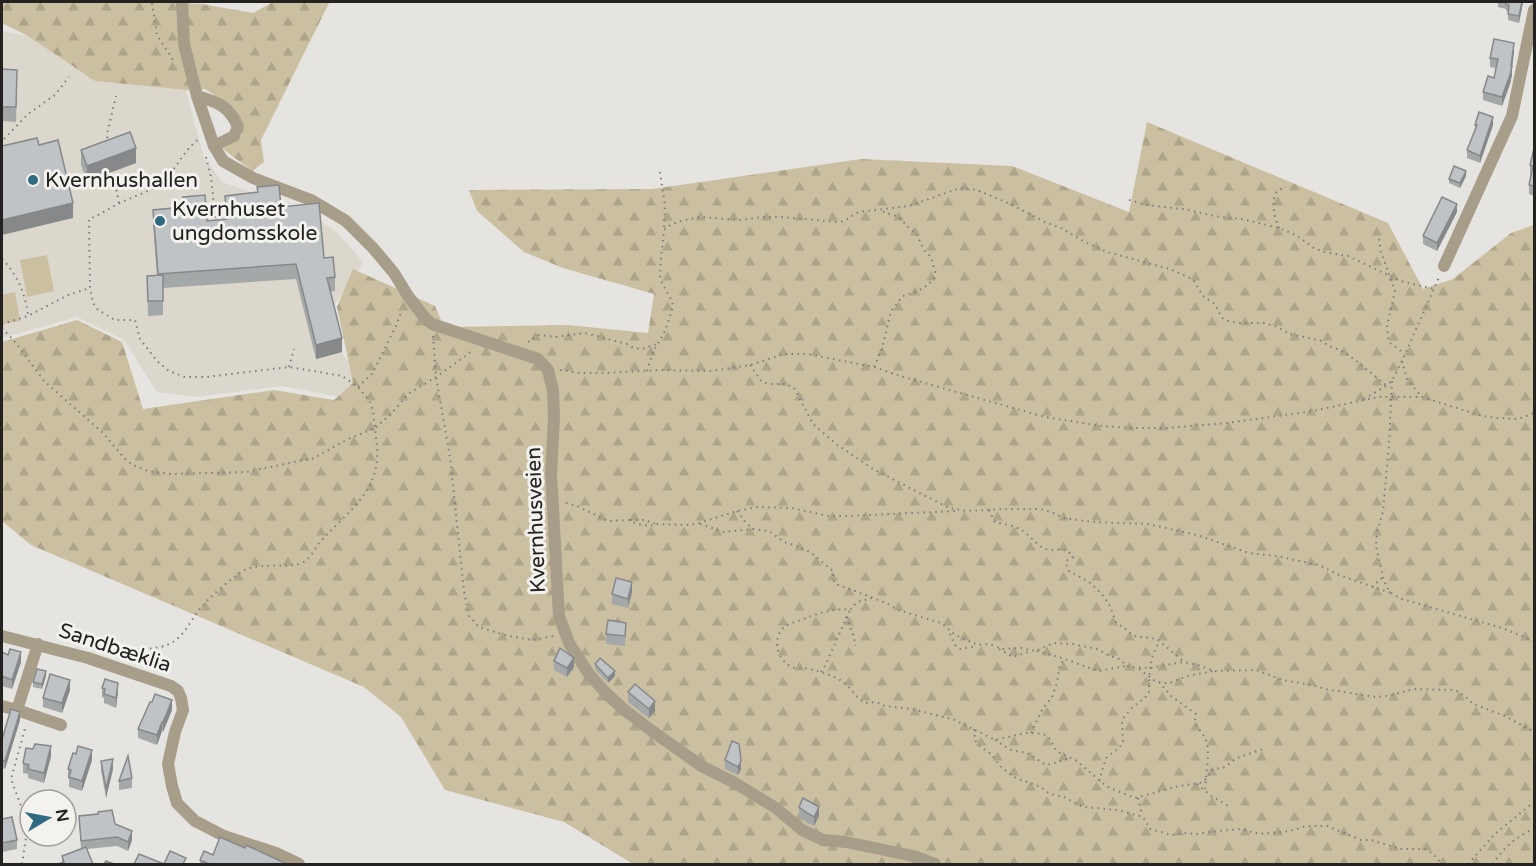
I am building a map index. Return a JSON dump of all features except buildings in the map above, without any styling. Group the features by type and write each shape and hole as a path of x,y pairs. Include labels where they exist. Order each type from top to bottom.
{"street":[{"path":"182,2 184,44 197,96 214,146 223,161 253,178 311,200 346,221 394,273 408,296 432,324 538,359 544,365"},
{"path":"1444,266 1512,116 1534,10"},
{"path":"197,96 218,102 234,115 238,127 234,136 214,146"},
{"name":"Kvernhusveien","path":"544,365 548,370 554,400 551,473 559,616 573,650 589,674 622,708 703,767 776,808 802,831 823,840 846,842 913,856 934,864"},
{"name":"Sandbæklia","path":"2,636 88,658 163,682 178,691 183,710 175,732 168,764 177,802 195,821 224,836 276,853 299,864"},
{"path":"23,712 38,644"},
{"path":"2,706 62,725"}],"path":[{"path":"4,139 28,114 54,95 69,77"},
{"path":"108,149 107,134 116,96"},
{"path":"88,658 103,652 165,646 176,640 188,628 202,605 241,572 257,567 296,565 304,562 321,541 356,506 369,487 377,461 373,411 369,400 358,387 342,376 289,367 206,377 185,377 170,371 157,361 140,339 135,320 115,320 98,310 93,303 90,288 89,219 151,190 167,178 189,146 200,138"},
{"path":"207,158 216,226"},
{"path":"647,371 673,307 660,276 665,206 660,172"},
{"path":"114,178 119,203"},
{"path":"1279,228 1274,211 1274,196 1278,190 1286,187"},
{"path":"664,230 672,224 701,217 731,220 781,217 844,222 859,212 909,206 953,189 977,190 1061,228 1107,252 1170,269 1188,277 1194,281 1203,296 1215,304 1222,318 1240,323 1263,323 1298,336 1322,341 1354,359 1388,386"},
{"path":"1130,200 1147,205 1242,219 1279,228 1296,235 1324,252 1348,256 1401,281 1434,289"},
{"path":"874,367 882,349 891,311 903,296 928,285 935,273 931,257 924,250 916,233 899,217 879,210"},
{"path":"1379,239 1381,252 1395,291 1387,326 1388,338 1390,344 1406,354"},
{"path":"2,259 22,291 27,303 28,316"},
{"path":"1361,401 1388,386 1392,381 1444,266"},
{"path":"90,288 68,295 28,316 2,326 44,381 103,433 125,459 148,471 171,474 246,472 314,458 348,439 375,428 408,394 467,355 482,340"},
{"path":"358,387 372,374 408,296"},
{"path":"432,324 436,377 450,457 464,591 469,615 479,627 521,639 540,640 565,634"},
{"path":"517,352 539,335 555,337 575,333 592,334 642,349 658,344"},
{"path":"289,367 294,349"},
{"path":"544,365 580,373 606,374 647,371 711,371 750,365 784,354 807,354 874,367 1020,411 1102,426 1167,428 1204,425 1313,411 1391,396 1422,396 1482,416 1497,418 1518,419 1534,413"},
{"path":"1402,361 1407,379 1422,396"},
{"path":"750,365 762,382 786,384 794,388 813,424 848,453 941,505 967,512 1041,509 1064,518 1148,525 1197,535 1250,553 1319,565 1411,602 1492,624 1534,641"},
{"path":"1391,593 1377,557 1376,537 1383,512 1392,381"},
{"path":"552,495 608,521 644,520 656,524"},
{"path":"629,520 645,526 699,524 757,507 792,508 828,516 959,510"},
{"path":"989,510 995,522 1024,531 1044,548 1063,549 1071,553 1073,556 1066,561 1069,571 1089,582 1101,593 1109,604 1116,622 1134,636 1154,638 1160,641 1185,663"},
{"path":"737,511 753,529"},
{"path":"699,524 724,532 753,529 769,531 784,542 810,552 832,571 835,583 847,590 943,625 960,649 989,644 1004,649 1021,648 1064,658 1098,671 1119,666 1150,668 1177,662 1198,665 1214,671"},
{"path":"1372,587 1383,577"},
{"path":"820,672 825,666 850,610 858,602 873,598"},
{"path":"850,610 825,611 788,624 777,637 777,647 789,666 820,672 842,681 863,702 876,702 885,706 925,711 959,721 1011,750 1027,753 1046,765 1068,757"},
{"path":"846,617 855,646"},
{"path":"949,632 970,643 980,645"},
{"path":"1099,781 1106,758 1120,747 1123,741 1124,717 1149,694 1148,676 1154,652 1160,641"},
{"path":"997,647 1013,657 1056,643 1083,645 1119,659 1129,667"},
{"path":"1031,733 1043,708 1052,697 1059,668 1064,658"},
{"path":"1137,668 1159,682 1171,696 1196,714 1194,723 1203,734 1207,744 1205,791"},
{"path":"1159,682 1167,683 1187,676 1214,671 1256,670 1283,680 1375,697 1389,696 1418,688 1455,690 1473,704 1505,716 1534,732"},
{"path":"21,864 27,831 24,814 11,779 23,712"},
{"path":"974,729 978,745 992,754 1002,768 1016,778 1081,806 1118,810 1143,817"},
{"path":"995,740 1031,733 1045,735 1060,753 1077,761 1099,781 1110,788 1138,798 1156,791 1197,784 1206,779 1213,769 1223,768 1237,758 1263,749"},
{"path":"1197,784 1229,806"},
{"path":"1138,798 1140,811 1150,829 1176,836 1187,833 1241,829 1258,834 1290,831 1306,826 1327,826 1361,840 1371,840 1400,849 1425,849 1442,864"},
{"path":"1468,864 1509,820 1534,802"},
{"path":"1493,864 1514,841 1534,829"}],"shaded area":[{"name":"Kvernhuset ungdomsskole","path":"2,31 28,36 96,81 186,90 204,158 222,182 302,210 337,232 363,262 350,286 332,307 343,355 358,372 355,400 282,386 197,397 157,392 124,340 77,317 2,338"}],"green space":[{"path":"2,2 162,2 202,4 253,13 271,3 278,2 329,3 261,140 264,162 252,171 223,149 242,136 242,121 235,109 205,89 186,90 95,81 28,36 2,23"},
{"path":"1147,122 1388,223 1423,289 1453,279 1511,233 1534,225 1534,864 633,864 564,822 445,790 401,717 364,687 31,545 2,521 2,342 77,320 122,342 143,409 274,390 334,400 353,383 337,307 353,269 435,306 444,327 568,325 648,333 654,294 563,268 524,252 477,211 469,190 652,189 861,159 1012,166 1129,212"},
{"path":"47,255 54,291 27,297 20,260"},
{"path":"15,292 20,321 2,324 2,295"}],"place":[{"name":"Kvernhushallen","path":"33,180"},
{"name":"Kvernhuset ungdomsskole","path":"160,221"}]}
